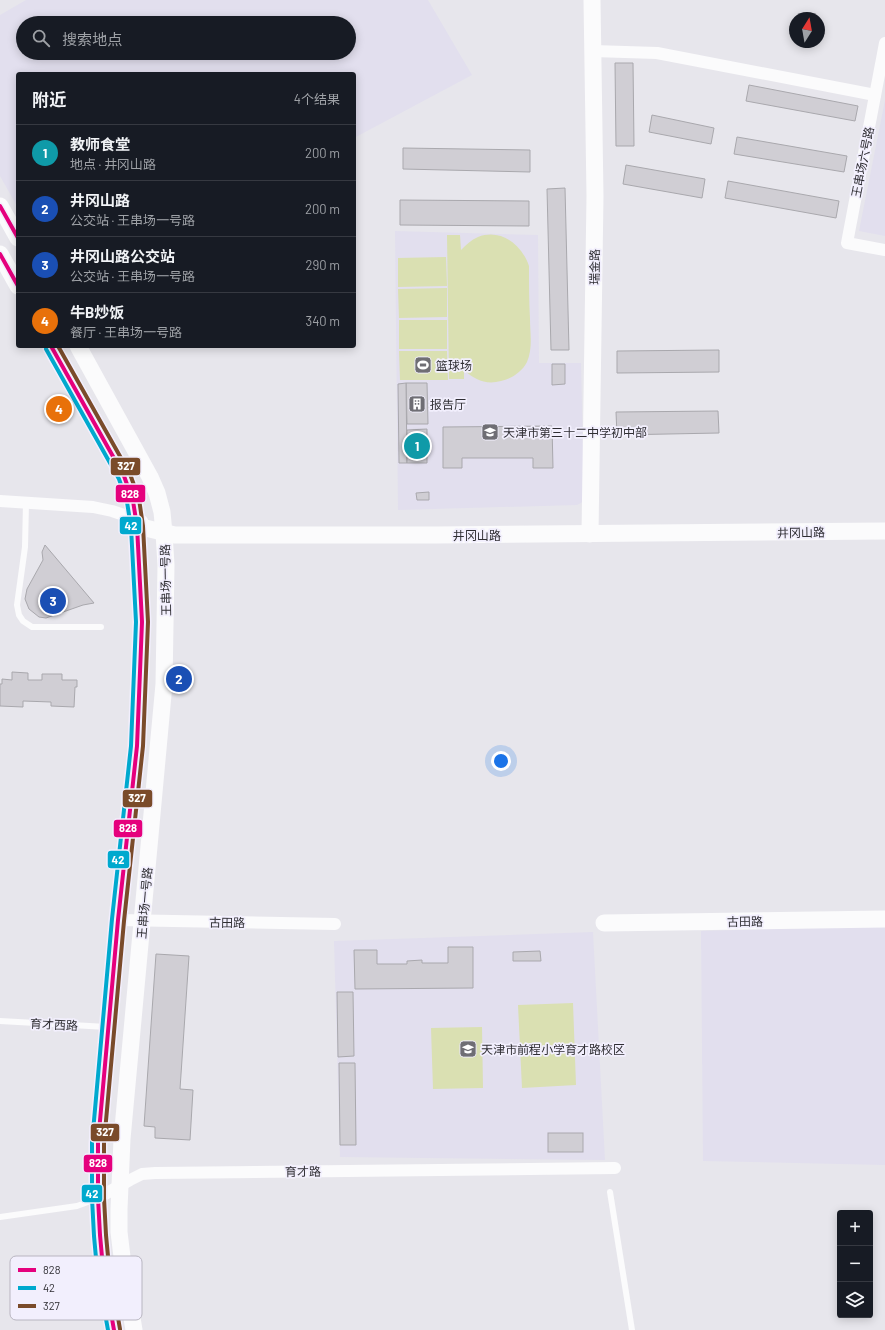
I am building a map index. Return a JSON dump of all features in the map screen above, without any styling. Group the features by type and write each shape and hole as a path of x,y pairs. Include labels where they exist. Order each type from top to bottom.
{"main road":[{"name":"瑞金路","path":"590,531 595,196 592,0"},
{"path":"0,206 16,234"},
{"path":"0,213 16,241"},
{"path":"0,254 16,282"},
{"path":"0,262 16,290"},
{"name":"王串场一号路","path":"51,348 124,476 129,488 133,501 136,523 139,570"},
{"name":"王串场一号路","path":"78,348 150,477 157,493 162,512 166,565 164,684 122,1139 119,1209 119,1232 122,1256"},
{"name":"井冈山路","path":"136,523 164,530 175,535 590,531 885,526"},
{"name":"王串场一号路","path":"102,1256 98,1198 98,1143 118,920 137,746 141,678 142,622 136,523"},
{"name":"井冈山路","path":"590,531 885,531"},
{"name":"古田路","path":"604,923 885,919"},
{"name":"王串场一号路","path":"112,1320 114,1330"},
{"name":"王串场一号路","path":"132,1320 134,1330"}],"street":[{"name":"王串场六号路","path":"885,43 847,243 885,250"},
{"path":"593,51 657,53 875,95"},
{"name":"井冈山路","path":"0,501 26,505"},
{"name":"井冈山路","path":"0,506 26,505 93,507 112,510 136,523"},
{"name":"古田路","path":"118,920 142,922 335,924"},
{"name":"育才路","path":"98,1198 142,1174 155,1173 615,1168"}],"lane":[{"path":"26,505 24,553 17,605 19,615 23,621 32,627 101,627"},
{"name":"育才西路","path":"0,1021 108,1027"},
{"path":"610,1192 632,1330"},
{"name":"育才路","path":"0,1217 77,1206 98,1198"}],"shaded area":[{"path":"26,0 428,0 472,75 356,137 356,72 16,72 16,204 0,176 0,15"},
{"path":"885,100 885,236 859,231"},
{"name":"天津市第三十二中学初中部","path":"395,231 538,235 539,363 581,363 584,500 581,503 577,505 398,510"},
{"path":"885,926 885,1165 703,1161 701,931"},
{"name":"天津市前程小学育才路校区","path":"593,932 605,1160 340,1157 334,941"}],"green space":[{"path":"447,235 460,235 461,250 478,237 495,235 502,237 510,240 516,245 526,258 529,266 530,351 525,366 509,379 496,382 481,381 464,370 464,379 449,379"},
{"path":"446,257 447,286 398,287 398,258"},
{"path":"447,288 447,317 399,318 398,289"},
{"name":"篮球场","path":"399,320 447,320 447,349 399,349"},
{"name":"篮球场","path":"399,351 447,351 448,380 400,380"},
{"path":"573,1003 576,1085 522,1088 518,1005"},
{"path":"482,1027 483,1088 433,1089 431,1028"}],"building":[{"path":"615,63 633,63 634,146 616,146"},
{"path":"749,85 858,106 855,121 746,101"},
{"path":"652,115 714,128 711,144 649,132"},
{"path":"737,137 847,156 844,172 734,154"},
{"path":"403,148 530,150 530,172 403,169"},
{"path":"626,165 705,179 702,198 623,184"},
{"path":"728,181 839,201 836,218 725,198"},
{"path":"565,188 569,350 551,350 547,189"},
{"path":"400,200 529,201 529,226 400,225"},
{"path":"719,350 719,372 617,373 617,351"},
{"path":"552,364 565,364 565,384 552,385"},
{"name":"报告厅","path":"406,383 427,383 428,424 407,424"},
{"path":"406,383 407,463 399,463 398,384"},
{"path":"718,411 719,433 617,435 616,412"},
{"path":"552,426 553,468 533,468 533,458 462,458 462,468 443,468 443,427"},
{"path":"427,429 427,463 407,463 407,430"},
{"path":"429,492 429,500 417,500 416,493"},
{"path":"45,545 94,603 83,605 46,618 39,617 29,609 25,599 27,589 43,560 42,552"},
{"path":"12,672 28,673 28,680 42,680 42,674 62,674 62,680 77,680 77,687 75,687 74,707 51,706 51,702 23,701 23,707 0,706 0,684 2,684 2,679 12,680"},
{"path":"448,947 473,947 473,988 355,989 354,950 377,950 377,964 407,964 407,961 422,960 422,963 448,963"},
{"path":"540,951 541,961 513,961 513,952"},
{"path":"156,954 189,956 180,1089 193,1090 190,1140 155,1138 155,1127 144,1126"},
{"path":"337,992 353,992 354,1056 338,1057"},
{"path":"339,1063 355,1063 356,1145 340,1145"},
{"path":"548,1133 583,1133 583,1152 548,1152"}],"transit line":[{"name":"828","path":"0,206 16,234"},
{"name":"828","path":"0,254 16,282"},
{"name":"828","path":"52,348 124,476 133,501 137,526 142,622 137,746 118,920 98,1143 98,1198 102,1256"},
{"name":"327","path":"59,348 130,474 139,499 143,526 148,622 143,746 124,921 104,1143 104,1198 108,1256"},
{"name":"42","path":"46,349 119,479 127,502 131,527 136,622 131,746 112,919 92,1143 92,1198 96,1256"},
{"name":"42","path":"106,1320 108,1330"},
{"name":"828","path":"112,1320 114,1330"},
{"name":"327","path":"118,1320 120,1329"}],"place":[{"name":"篮球场","path":"423,365"},
{"name":"报告厅","path":"417,404"},
{"name":"牛B炒饭","path":"59,409"},
{"name":"天津市第三十二中学初中部","path":"490,432"},
{"name":"教师食堂","path":"417,446"},
{"name":"井冈山路公交站","path":"53,601"},
{"name":"井冈山路","path":"179,679"},
{"name":"天津市前程小学育才路校区","path":"468,1049"}]}
